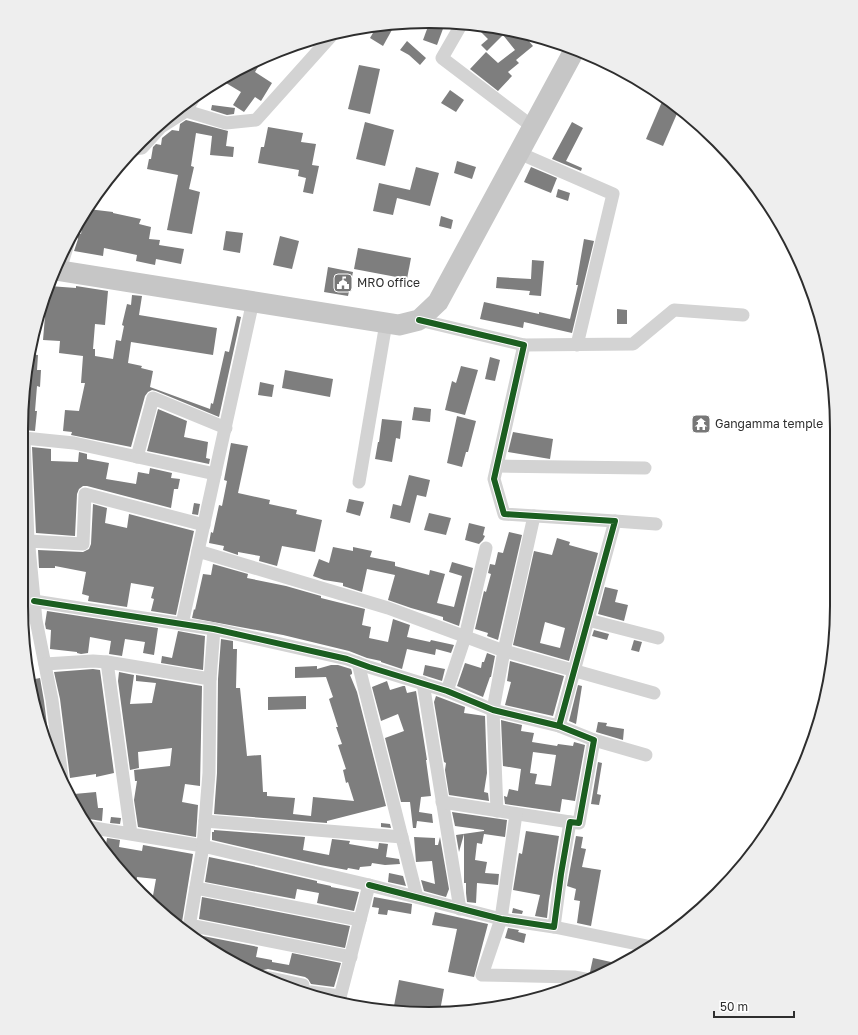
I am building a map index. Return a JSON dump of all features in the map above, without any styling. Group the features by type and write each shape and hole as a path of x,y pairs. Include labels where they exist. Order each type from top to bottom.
{"main road":[{"path":"61,271 399,325 419,320 438,302 572,55"}],"street":[{"path":"457,29 442,58 533,127"},
{"path":"182,114 186,111 226,123 256,120 326,42"},
{"path":"519,153 613,194 578,345"},
{"path":"182,624 253,301"},
{"path":"419,320 524,345 578,345 633,344 674,310 743,315"},
{"path":"360,482 386,323"},
{"path":"524,345 494,479 504,514 656,524"},
{"path":"137,457 153,398 226,428"},
{"path":"28,438 74,443 215,474"},
{"path":"497,466 645,468"},
{"path":"28,545 83,544 85,494 204,525"},
{"path":"497,811 493,710 504,651 534,516"},
{"path":"559,726 615,521"},
{"path":"448,691 465,636 486,548"},
{"path":"198,551 388,608 504,651 654,693"},
{"path":"28,559 36,620 52,700 60,761"},
{"path":"34,601 214,629 347,659 448,691 493,710 559,726 594,740 646,755"},
{"path":"588,620 658,638"},
{"path":"189,927 203,846 209,773 210,679 214,629"},
{"path":"45,664 94,661 107,662 210,679"},
{"path":"107,662 131,834"},
{"path":"358,663 416,898"},
{"path":"423,683 460,909"},
{"path":"442,802 579,823 594,740"},
{"path":"516,814 501,919 482,975 578,978"},
{"path":"205,821 402,837"},
{"path":"554,927 570,822"},
{"path":"96,828 203,846 369,885 501,919 554,927 642,945"},
{"path":"340,997 369,885"},
{"path":"196,888 360,920"},
{"path":"193,930 350,957"},
{"path":"292,983 303,985 303,987"}],"building":[{"path":"427,28 443,29 437,45 423,40"},
{"path":"392,30 383,46 370,38 374,32"},
{"path":"480,31 503,35 487,51 481,45 488,39"},
{"path":"503,35 529,41 533,46 516,60 519,63 508,72 512,76 498,91 470,69 486,52 498,63 515,50"},
{"path":"407,41 426,58 420,65 409,55 400,50"},
{"path":"359,65 380,69 370,114 348,109"},
{"path":"258,66 255,72 272,83 261,101 255,97 244,112 233,105 241,92 227,83"},
{"path":"450,90 464,100 456,112 441,103"},
{"path":"662,103 677,114 663,146 646,139"},
{"path":"212,105 235,108 234,114 227,115 211,110"},
{"path":"186,120 228,131 226,146 234,147 233,157 210,155 212,136 196,133 191,166 194,167 189,189 200,192 192,234 167,230 178,175 147,169 149,159 151,159 153,147 156,144 161,145 162,138 172,130 179,131 180,124"},
{"path":"365,122 394,130 385,166 356,159"},
{"path":"572,122 583,128 566,161 582,168 581,171 552,159"},
{"path":"268,127 303,133 301,142 316,144 312,165 319,166 313,194 303,192 306,178 298,176 299,170 258,163 261,147 264,147"},
{"path":"457,161 476,167 472,179 454,173"},
{"path":"416,167 439,173 430,206 397,198 393,215 373,211 379,183 410,190"},
{"path":"531,167 557,178 551,193 524,182"},
{"path":"558,189 570,193 568,201 556,197"},
{"path":"94,210 113,212 141,219 139,224 151,227 149,239 160,240 159,245 184,249 181,264 156,259 155,265 136,261 137,255 104,248 103,256 74,251 78,236 79,234 81,234 82,228"},
{"path":"441,216 453,220 451,229 439,226"},
{"path":"226,231 243,233 240,253 223,250"},
{"path":"280,236 299,241 292,269 273,265"},
{"path":"584,239 594,241 572,333 524,322 523,328 480,319 484,302 570,319 578,285 576,285"},
{"path":"358,248 411,258 407,279 354,269"},
{"path":"532,260 544,261 541,296 529,295 530,291 496,288 497,277 531,279"},
{"path":"328,267 353,272 348,296 324,292"},
{"path":"55,286 76,288 76,286 108,291 105,325 95,324 93,349 95,349 95,356 113,359 116,340 121,341 124,326 122,325 127,304 131,305 132,295 142,296 139,315 217,328 213,355 131,342 128,363 142,366 141,368 153,371 150,387 210,409 211,403 213,404 225,351 229,352 237,316 241,317 219,417 152,390 145,396 131,447 71,435 72,432 63,431 65,410 79,411 85,383 81,383 83,356 59,353 60,341 43,340 45,316"},
{"path":"617,309 627,310 627,324 617,324"},
{"path":"35,355 38,355 37,370 41,370 40,387 37,386 35,431 28,430 28,429 31,377"},
{"path":"490,357 500,360 495,381 485,379"},
{"path":"461,366 478,370 465,415 445,410 452,381 456,383"},
{"path":"285,370 333,379 330,397 282,388"},
{"path":"260,382 274,385 272,397 258,395"},
{"path":"414,407 431,409 430,422 412,420"},
{"path":"158,409 187,421 184,437 208,442 206,458 210,459 209,464 147,451"},
{"path":"457,416 476,421 468,452 466,452 462,467 447,463"},
{"path":"382,419 402,421 400,439 396,438 392,462 375,459"},
{"path":"513,432 553,439 550,459 508,452"},
{"path":"231,443 248,446 238,493 270,500 269,504 297,510 296,514 322,520 315,552 282,546 277,566 259,561 260,556 238,552 238,555 223,550 224,546 209,543 211,532 213,533 219,505 222,506 227,481 224,480"},
{"path":"32,447 51,449 51,461 78,462 79,452 87,454 87,459 109,463 106,479 136,484 138,472 149,474 150,468 172,473 171,478 180,479 178,489 174,489 171,508 83,486 79,489 77,494 75,536 36,533"},
{"path":"409,475 430,480 426,497 417,495 410,523 390,518 393,504 401,506"},
{"path":"349,499 364,502 360,516 346,512"},
{"path":"194,503 200,504 198,515 192,514"},
{"path":"93,504 107,508 105,523 127,528 129,514 194,531 176,615 151,611 154,599 151,598 154,587 131,583 127,607 88,601 89,596 82,594 86,572 55,566 55,568 39,568 38,550 83,552 89,549 91,544"},
{"path":"429,513 451,518 446,535 424,530"},
{"path":"469,523 485,527 483,535 485,536 479,544 465,540"},
{"path":"509,532 522,535 498,640 487,636 488,633 475,629 484,591 486,592 491,574 488,573 490,564 495,565 498,552 503,553"},
{"path":"557,538 570,542 569,545 598,553 569,661 513,645 534,551 552,555","holes":["545,622 565,628 560,648 540,643"]},
{"path":"333,547 353,551 353,547 372,551 370,557 395,562 395,566 429,575 430,570 445,574 437,603 454,607 462,576 449,572 452,562 473,568 459,626 443,620 443,617 388,600 395,575 367,569 362,592 343,586 343,583 324,580 313,576 319,559 329,563"},
{"path":"213,564 248,574 247,578 286,586 321,596 321,598 365,609 362,625 371,627 369,638 388,642 393,619 410,625 407,637 454,645 451,653 436,649 435,655 407,649 402,669 349,651 283,635 192,618 203,574 211,575"},
{"path":"605,587 618,590 615,602 628,605 624,621 598,614"},
{"path":"47,611 158,628 154,655 143,653 145,642 125,639 122,656 109,654 111,641 90,637 88,653 81,654 77,652 50,649 51,630 46,629 45,624"},
{"path":"594,630 609,634 607,640 592,636"},
{"path":"178,631 205,636 203,670 161,663 162,656 172,658"},
{"path":"221,639 233,641 233,649 237,649 236,688 240,688 247,756 261,755 263,792 267,792 267,796 295,798 293,814 311,816 313,797 354,801 348,782 346,783 343,770 346,769 338,745 342,744 329,699 333,697 326,677 295,678 295,667 317,666 317,669 331,665 338,665 351,669 352,674 350,675 357,692 386,806 327,821 327,823 214,814 217,773 218,679"},
{"path":"634,640 642,642 639,652 631,650"},
{"path":"487,653 495,656 491,677 483,697 457,686 465,663 481,668 482,662 484,662"},
{"path":"510,661 564,676 553,716 505,705 511,682 507,681"},
{"path":"425,665 445,669 442,681 423,675"},
{"path":"93,669 100,670 114,773 96,777 96,774 70,778 60,699 54,672"},
{"path":"119,672 134,675 130,704 152,703 156,683 136,681 136,675 202,686 200,786 185,784 182,802 198,805 196,837 138,827 134,800 137,781 135,781 134,770 170,766 172,748 138,752 139,768 130,770 118,681"},
{"path":"40,678 48,731 42,710 35,679"},
{"path":"387,681 390,690 405,686 407,693 416,691 431,796 421,797 419,812 432,814 433,823 417,821 416,828 413,828 410,802 401,802 385,738 404,731 398,714 381,721 372,687"},
{"path":"578,685 582,686 576,724 569,721"},
{"path":"306,696 306,709 268,710 268,697"},
{"path":"436,696 465,707 464,713 485,716 487,773 484,792 488,793 489,801 449,795 445,770 446,763 444,762 434,702"},
{"path":"501,720 522,725 521,731 534,733 532,742 557,746 558,744 573,746 574,742 585,745 575,801 562,799 560,812 505,804 504,796 507,797 509,789 518,791 521,769 503,766","holes":["533,752 556,755 551,786 535,784 537,774 530,773"]},
{"path":"598,722 607,723 606,726 624,729 623,740 596,732"},
{"path":"598,762 602,763 597,794 601,795 599,805 591,804"},
{"path":"96,792 98,808 103,808 102,821 90,819 75,794"},
{"path":"452,812 507,820 505,837 484,834 482,844 477,843 475,860 487,862 485,873 499,874 498,885 477,883 476,903 467,902 466,883 464,883 464,834 459,852 456,835 484,830 455,826"},
{"path":"111,817 121,818 120,824 110,823"},
{"path":"381,823 390,824 391,828 381,827"},
{"path":"214,830 305,837 303,850 329,855 332,839 350,841 349,844 378,849 379,843 388,844 386,857 399,859 400,864 385,865 372,863 371,866 360,867 359,870 348,868 347,870 212,840 212,832 214,832"},
{"path":"526,831 559,836 547,918 535,916 540,895 513,890 519,853 522,854"},
{"path":"576,836 583,837 581,848 586,849 582,867 601,870 591,926 577,923 580,901 574,900 576,889 567,886"},
{"path":"414,837 435,838 435,845 438,845 440,837 449,889 446,897 424,891 421,880 435,884 432,861 416,862"},
{"path":"107,838 120,840 119,847 142,851 143,845 193,854 182,922 153,897 156,879 137,877 137,880 106,843"},
{"path":"209,857 317,881 317,883 331,887 359,892 354,911 317,903 319,893 297,889 295,899 205,882"},
{"path":"389,873 403,876 406,886 388,882"},
{"path":"202,897 350,926 345,948 199,919"},
{"path":"374,897 412,904 411,914 388,910 387,915 378,914 379,908 372,907"},
{"path":"513,908 523,911 522,914 512,913"},
{"path":"435,912 488,924 474,977 448,972 457,929 432,925"},
{"path":"508,928 519,930 518,932 526,934 524,943 505,938"},
{"path":"201,936 258,947 256,957 272,960 272,962 289,965 292,953 341,963 334,987 311,984 305,977 268,969 263,970 252,966 228,953"},
{"path":"593,958 611,962 606,966 590,972"},
{"path":"399,980 444,989 441,1007 394,1005"}],"cycle path":[{"path":"419,320 524,345 494,479 504,514 615,521 559,726"},
{"path":"34,601 214,629 347,659 447,691 493,710 559,726 594,740 579,823 570,822 554,927 501,919 369,885"}],"place":[{"name":"MRO office","path":"343,283"},
{"name":"Gangamma temple","path":"701,424"}]}
